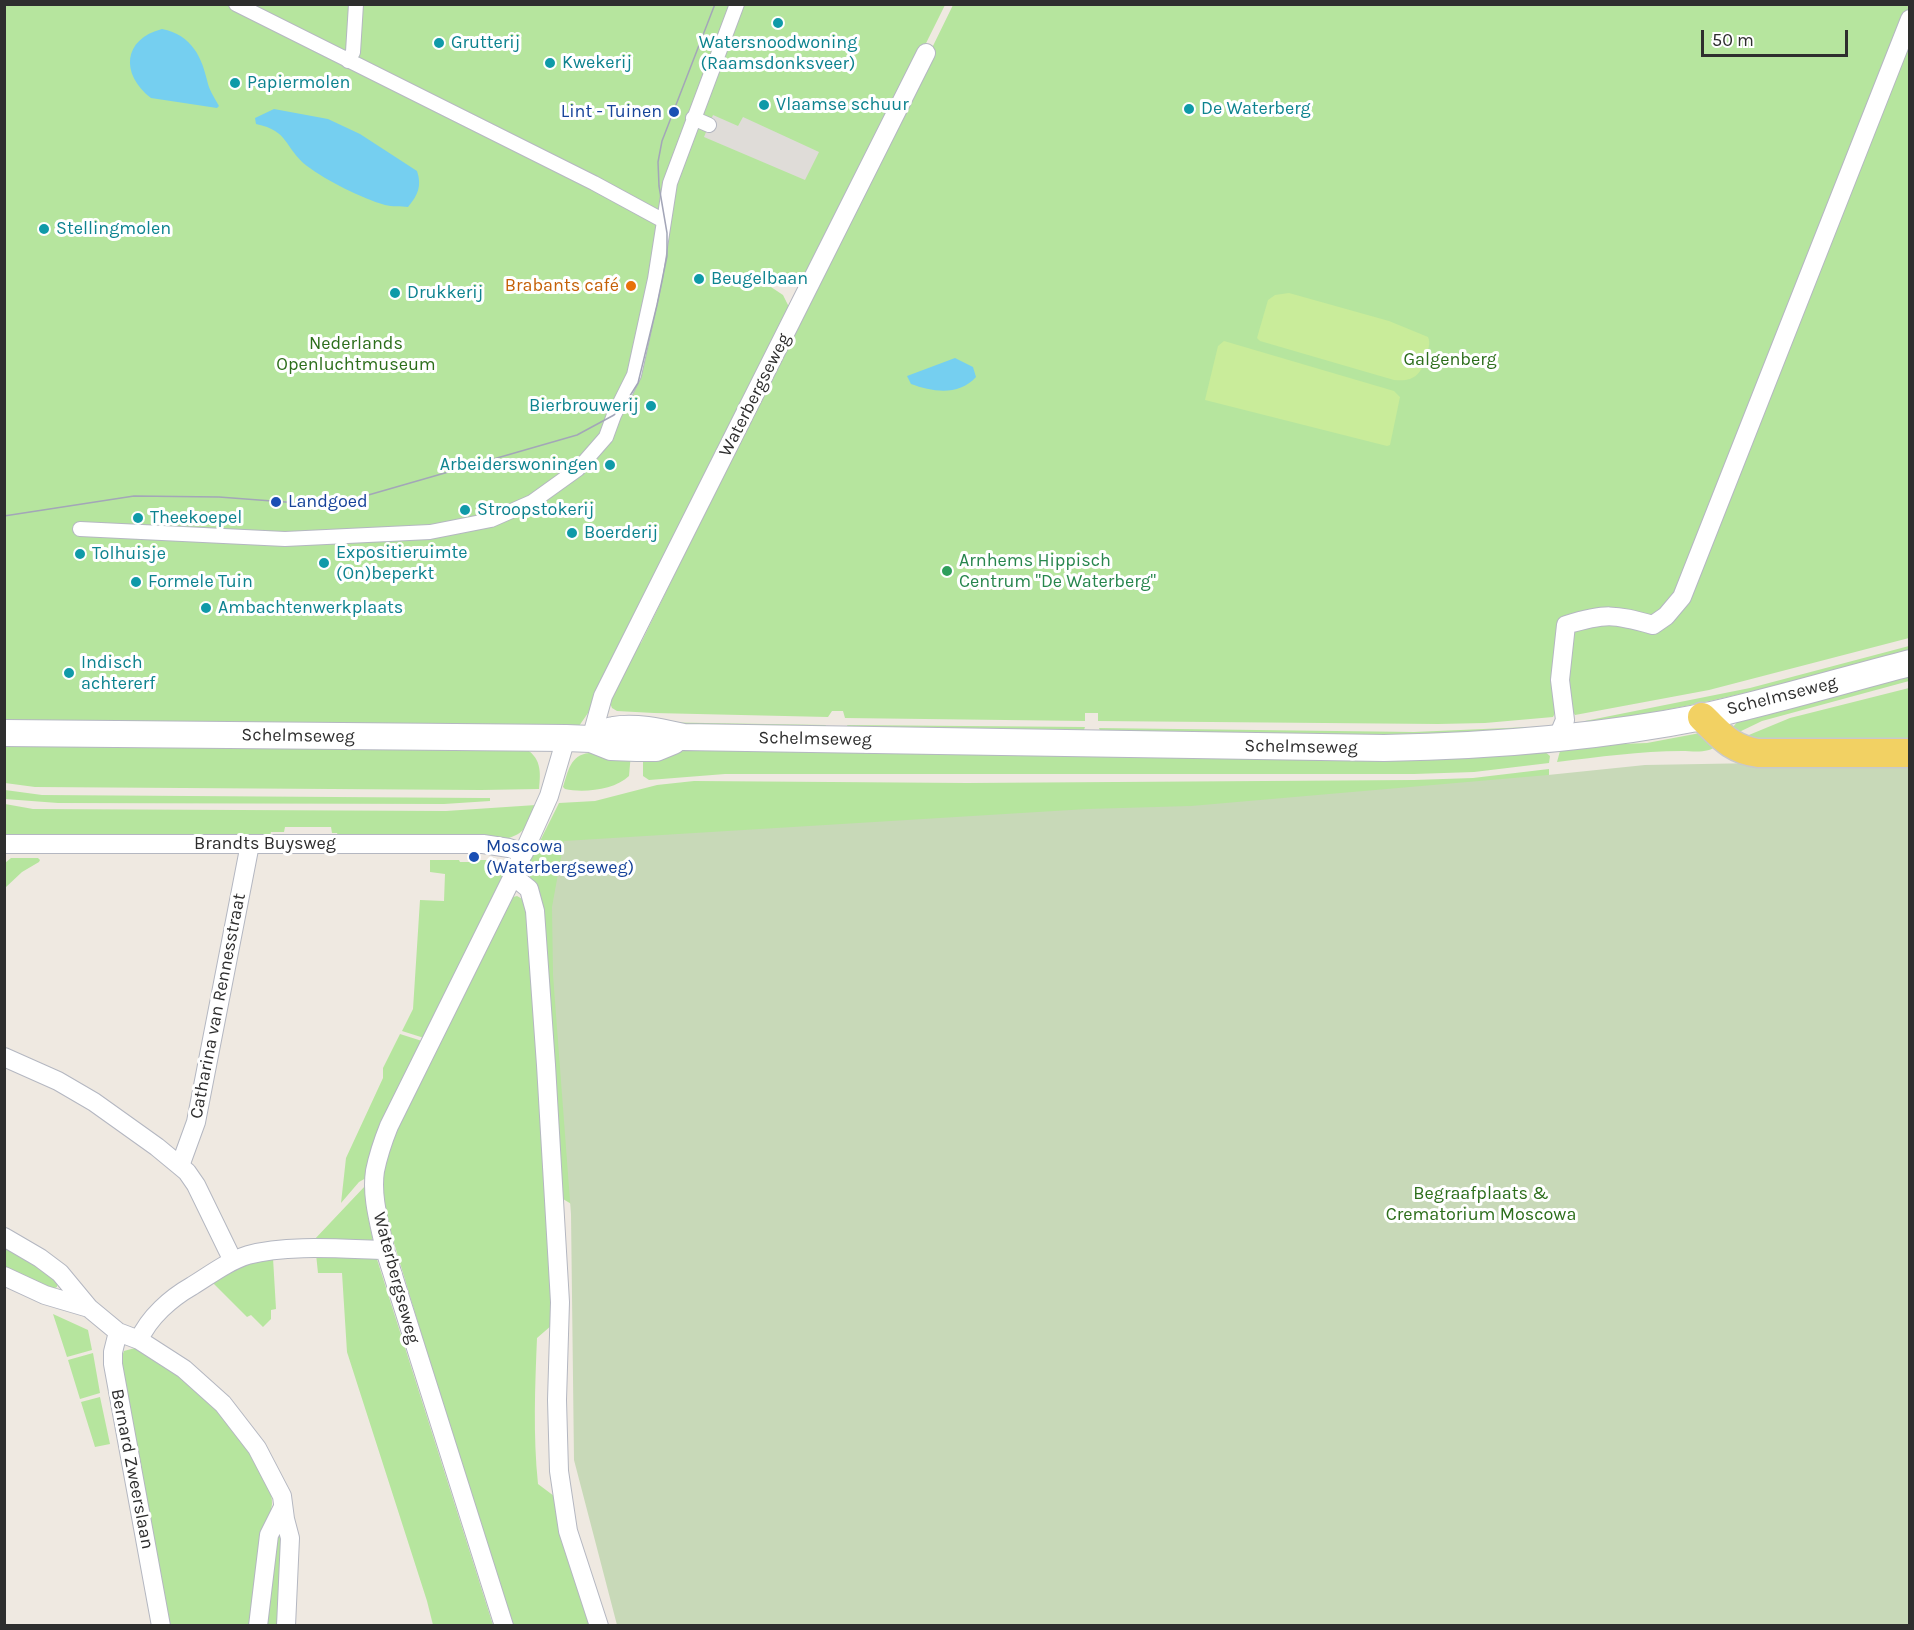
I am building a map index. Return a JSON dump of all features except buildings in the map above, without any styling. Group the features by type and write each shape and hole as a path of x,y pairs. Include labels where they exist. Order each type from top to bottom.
{"main road":[{"name":"Schelmseweg","path":"4,733 566,738 591,739 611,747 656,748 683,738 1384,748 1467,746 1557,739 1702,717 1910,663"},
{"path":"1702,717 1742,751 1758,753 1910,753"}],"street":[{"path":"236,4 594,183 664,221"},
{"path":"348,61 353,52 356,4"},
{"path":"80,529 285,539 430,532 491,520 532,502 578,470 606,437 634,375 655,279 670,183 737,4"},
{"path":"1557,739 1565,720 1560,680 1566,625 1607,615 1653,625 1666,616 1682,597 1910,19"},
{"name":"Waterbergseweg","path":"591,739 603,696 926,53"},
{"path":"693,118 709,124"},
{"name":"Waterbergseweg","path":"504,1626 385,1250 375,1199 375,1170 399,1102 524,853 549,796 566,738"},
{"name":"Brandts Buysweg","path":"4,844 483,844 524,853"},
{"name":"Catharina van Rennesstraat","path":"180,1166 196,1122 250,844"},
{"path":"513,876 529,889 535,911 560,1302 556,1400 559,1471 568,1531 599,1626"},
{"path":"4,1057 58,1081 94,1102 157,1147 187,1172 196,1185 233,1261"},
{"path":"4,1237 40,1258 60,1273 89,1308 118,1332 139,1340 184,1369 223,1404 257,1448 282,1496 290,1538 286,1626"},
{"path":"139,1340 149,1321 179,1294 233,1261 249,1254 294,1249 385,1250"},
{"path":"4,1276 45,1295 89,1308"},
{"name":"Bernard Zweerslaan","path":"118,1332 113,1364 161,1626"},
{"path":"258,1626 269,1535 283,1507"}],"green space":[{"name":"Nederlands Openluchtmuseum","path":"5,5 945,5 803,285 789,283 774,274 768,285 783,295 789,307 736,421 588,713 579,726 5,724"},
{"name":"Galgenberg","path":"953,5 1909,5 1909,638 1709,690 1575,715 1572,711 1556,711 1553,717 1485,723 1098,721 1098,713 1085,713 1085,721 845,718 843,711 832,711 828,717 654,713 617,711 612,708 610,703 637,644 641,643"},
{"path":"1289,293 1389,321 1428,337 1429,346 1422,368 1412,378 1394,380 1260,341 1257,338 1268,300 1275,295"},
{"path":"1224,341 1394,391 1400,397 1390,445 1205,400 1218,346"},
{"path":"1909,646 1909,651 1750,692 1629,717 1588,723 1585,721 1750,688"},
{"path":"1909,675 1909,681 1762,721 1733,733 1733,727 1738,721"},
{"path":"1909,688 1909,745 1750,744 1744,737 1790,718"},
{"path":"646,722 826,725 824,730"},
{"path":"847,725 1085,727 1083,733 849,730"},
{"path":"1553,726 1537,731 1355,736 1101,733 1099,728 1414,732"},
{"path":"1700,733 1717,745 1710,750 1701,751 1635,753 1557,762 1560,751 1595,745 1647,743"},
{"path":"4,742 524,748 537,760 540,782 539,789 481,790 35,787 5,783"},
{"path":"713,749 1544,751 1550,756 1549,763 1474,772 1414,774 725,774 649,780 643,776 643,754"},
{"path":"589,753 631,753 629,776 616,784 598,789 581,791 565,789 563,787 571,765 578,757"},
{"name":"Begraafplaats & Crematorium Moscowa","path":"1909,761 1909,1625 617,1625 574,1460 571,1214 553,975 552,907 564,841 1087,809 1191,806 1645,765"},
{"path":"1549,769 1549,811 573,1205 563,1199 538,890 530,878 529,871 529,863 559,803 595,801 657,785 694,781 967,783 1414,780 1473,778"},
{"path":"5,790 42,795 490,798 490,801 444,804 58,803 5,799"},
{"path":"5,804 33,809 446,811 536,805 527,826 520,833 509,838 338,836 337,833 332,833 331,827 285,827 284,832 271,832 270,836 5,835"},
{"path":"11,858 38,858 40,860 22,872 5,888 5,863"},
{"path":"430,860 477,862 478,860 502,860 505,870 424,1038 402,1031 413,1009 420,900 444,901 445,874 430,872"},
{"path":"517,896 526,901 543,1132 552,1325 537,1338 536,1466 538,1484 554,1496 590,1625 513,1625 427,1353 384,1204 383,1172 392,1137 513,897"},
{"path":"400,1034 422,1041 366,1178 359,1182 341,1203 346,1158 383,1078 383,1068"},
{"path":"366,1185 368,1216 374,1246 313,1241"},
{"path":"5,1246 37,1265 57,1281 57,1287 53,1289 5,1268"},
{"path":"375,1253 493,1625 433,1625 347,1352 342,1273 318,1273 316,1254"},
{"path":"273,1258 276,1309 271,1310 271,1319 263,1327 251,1315 247,1317 211,1281 234,1267"},
{"path":"53,1314 88,1330 92,1350 67,1357"},
{"path":"135,1348 174,1371 198,1390 226,1419 264,1473 272,1504 253,1625 168,1625 120,1362 124,1351"},
{"path":"93,1353 100,1393 80,1399 68,1360"},
{"path":"100,1397 110,1444 95,1447 81,1402"},
{"path":"276,1535 282,1536 282,1625 262,1626"}],"shaded area":[{"path":"713,115 738,126 743,117 819,152 805,180 704,137"}],"water":[{"path":"162,29 181,36 199,56 210,89 219,106 217,108 151,98 141,89 131,68 130,58 133,49 149,34"},
{"path":"274,109 328,119 360,134 417,171 418,190 408,207 376,202 355,194 315,172 275,131 256,124 255,118"},
{"path":"955,358 973,367 976,377 954,390 928,389 911,384 907,376"}],"tram line":[{"path":"4,516 134,496 219,497 312,504 344,502 577,435 614,415 638,383 667,256 667,233 659,186 658,162 662,141 715,4"}],"place":[{"name":"Watersnoodwoning (Raamsdonksveer)","path":"778,23"},
{"name":"Grutterij","path":"439,43"},
{"name":"Kwekerij","path":"550,63"},
{"name":"Papiermolen","path":"235,83"},
{"name":"Vlaamse schuur","path":"764,105"},
{"name":"De Waterberg","path":"1189,109"},
{"name":"Lint - Tuinen","path":"674,112"},
{"name":"Stellingmolen","path":"44,229"},
{"name":"Beugelbaan","path":"699,279"},
{"name":"Brabants café","path":"631,286"},
{"name":"Drukkerij","path":"395,293"},
{"name":"Bierbrouwerij","path":"651,406"},
{"name":"Arbeiderswoningen","path":"610,465"},
{"name":"Landgoed","path":"276,502"},
{"name":"Stroopstokerij","path":"465,510"},
{"name":"Theekoepel","path":"138,518"},
{"name":"Boerderij","path":"572,533"},
{"name":"Tolhuisje","path":"80,554"},
{"name":"Expositieruimte (On)beperkt","path":"324,563"},
{"name":"Arnhems Hippisch Centrum \"De Waterberg\"","path":"947,571"},
{"name":"Formele Tuin","path":"136,582"},
{"name":"Ambachtenwerkplaats","path":"206,608"},
{"name":"Indisch achtererf","path":"69,673"},
{"name":"Moscowa (Waterbergseweg)","path":"474,857"}]}
